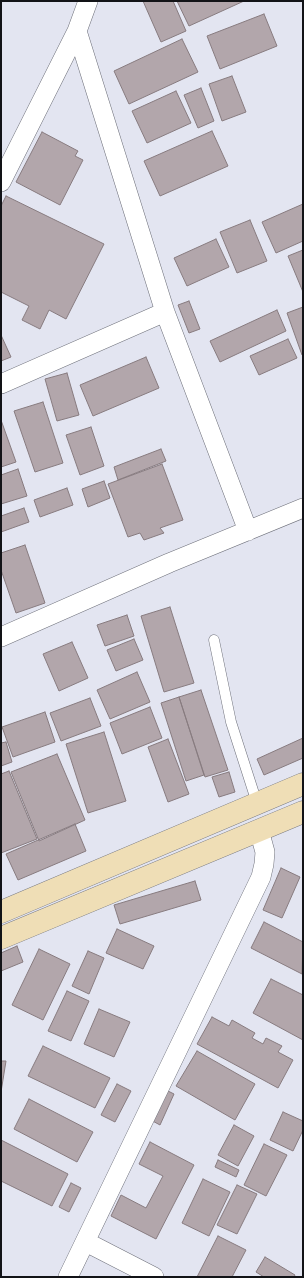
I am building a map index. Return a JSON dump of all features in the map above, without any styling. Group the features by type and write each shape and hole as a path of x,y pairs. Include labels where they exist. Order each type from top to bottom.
{"main road":[{"path":"1,912 303,784"},
{"path":"1,938 303,812"}],"street":[{"path":"1,182 77,31 88,1"},
{"path":"77,31 165,312 248,531"},
{"path":"1,384 165,312"},
{"path":"1,637 169,563 303,508"},
{"path":"68,1277 261,877 265,852 259,830"},
{"path":"86,1242 154,1277"}],"lane":[{"path":"214,640 231,722 257,803"}],"building":[{"path":"143,1 173,1 186,31 161,42"},
{"path":"177,1 244,1 189,26"},
{"path":"264,14 277,46 220,69 207,36"},
{"path":"182,39 198,72 129,104 114,71"},
{"path":"232,76 246,112 222,121 209,84"},
{"path":"201,88 214,121 198,128 184,95"},
{"path":"176,91 191,123 147,143 132,111"},
{"path":"212,131 228,166 160,196 144,161"},
{"path":"42,132 78,151 75,156 83,160 60,205 16,182"},
{"path":"6,196 104,244 66,319 49,310 40,329 22,320 29,306 1,292 1,206"},
{"path":"303,204 303,241 276,253 262,222"},
{"path":"250,220 267,261 237,273 220,232"},
{"path":"216,239 229,267 187,286 174,258"},
{"path":"303,250 303,292 288,256"},
{"path":"189,301 200,329 189,333 178,305"},
{"path":"303,307 303,354 302,355 287,313"},
{"path":"277,310 286,331 220,362 210,341"},
{"path":"1,335 11,357 1,361"},
{"path":"288,339 297,358 259,375 250,356"},
{"path":"146,357 159,388 93,416 80,385"},
{"path":"67,373 79,415 57,421 45,379"},
{"path":"43,402 63,463 35,472 14,411"},
{"path":"1,420 16,462 1,467"},
{"path":"91,427 104,466 80,475 66,435"},
{"path":"161,449 166,461 118,480 114,467"},
{"path":"162,464 183,520 160,528 164,533 144,540 140,533 128,537 108,484"},
{"path":"18,469 27,496 1,504 1,475"},
{"path":"104,481 110,498 88,507 82,489"},
{"path":"67,488 73,505 40,517 34,500"},
{"path":"24,508 29,522 1,532 1,516"},
{"path":"25,545 45,603 16,613 1,570 1,553"},
{"path":"170,607 194,683 164,692 141,616"},
{"path":"127,615 134,636 105,646 97,625"},
{"path":"134,639 143,660 116,671 107,650"},
{"path":"72,642 88,678 59,691 43,654"},
{"path":"137,672 150,702 110,719 97,690"},
{"path":"201,690 228,770 205,777 179,697"},
{"path":"179,697 204,775 186,781 161,703"},
{"path":"90,698 101,726 61,741 50,713"},
{"path":"150,707 162,738 122,754 110,723"},
{"path":"45,712 55,742 13,757 2,727"},
{"path":"104,732 126,801 88,813 66,744"},
{"path":"303,738 303,758 264,775 257,759"},
{"path":"168,739 189,794 168,802 148,747"},
{"path":"6,742 12,762 1,766 1,743"},
{"path":"57,754 85,820 39,841 11,772"},
{"path":"9,771 37,839 1,853 1,774"},
{"path":"229,772 235,792 219,797 212,777"},
{"path":"75,824 86,851 18,880 6,854"},
{"path":"281,868 300,877 282,918 263,910"},
{"path":"195,881 201,900 120,924 114,905"},
{"path":"264,922 303,942 302,974 251,948"},
{"path":"117,929 154,946 143,969 106,953"},
{"path":"17,946 23,962 1,971 1,953"},
{"path":"39,949 70,964 43,1020 12,1005"},
{"path":"88,951 104,958 89,994 72,986"},
{"path":"271,979 303,995 303,1040 253,1013"},
{"path":"67,991 89,1001 71,1041 48,1031"},
{"path":"99,1009 130,1022 114,1057 84,1044"},
{"path":"212,1017 229,1026 232,1020 255,1033 252,1038 263,1044 266,1038 282,1046 278,1052 293,1060 278,1088 197,1044"},
{"path":"43,1046 110,1078 95,1108 28,1076"},
{"path":"197,1051 255,1084 235,1120 176,1086"},
{"path":"1,1061 6,1061 1,1092"},
{"path":"117,1084 131,1091 115,1122 101,1115"},
{"path":"164,1089 174,1094 160,1125 149,1119"},
{"path":"29,1099 93,1132 77,1162 14,1129"},
{"path":"283,1112 303,1121 303,1130 293,1151 270,1140"},
{"path":"234,1125 254,1136 238,1166 218,1155"},
{"path":"1,1140 68,1174 52,1206 1,1181"},
{"path":"150,1142 194,1165 156,1239 111,1216 121,1195 146,1208 163,1176 139,1164"},
{"path":"264,1144 287,1155 266,1196 244,1185"},
{"path":"218,1160 239,1170 236,1177 215,1167"},
{"path":"203,1179 230,1192 209,1236 182,1223"},
{"path":"71,1183 81,1188 69,1212 59,1207"},
{"path":"237,1185 257,1194 237,1234 217,1225"},
{"path":"218,1236 246,1250 232,1277 197,1277"},
{"path":"265,1257 295,1275 294,1277 264,1277 256,1272"}]}
